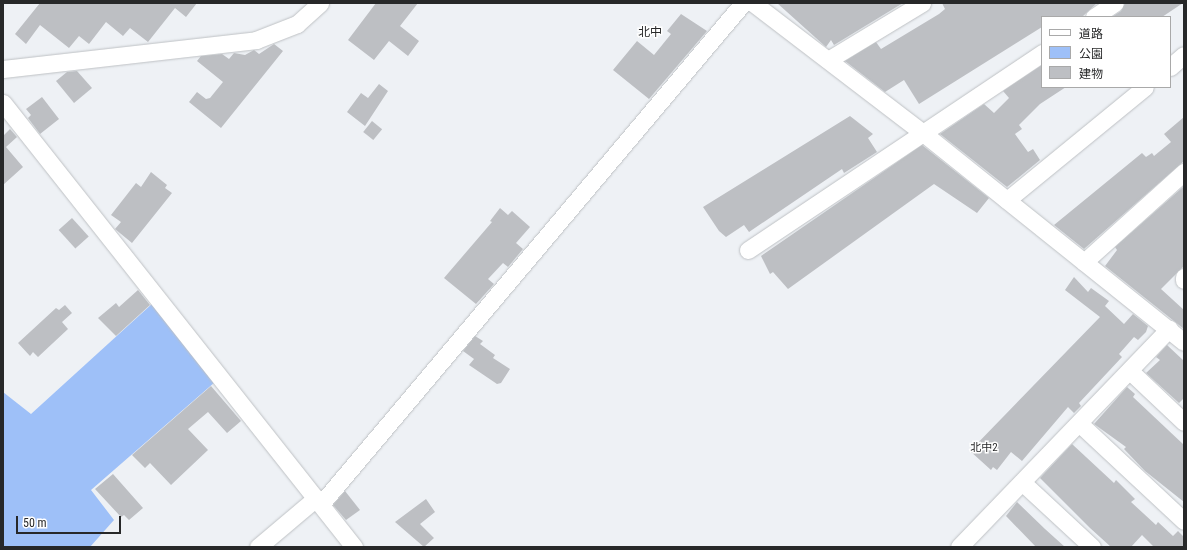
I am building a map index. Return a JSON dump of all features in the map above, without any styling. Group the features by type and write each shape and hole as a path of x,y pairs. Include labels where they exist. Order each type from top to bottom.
{"street":[{"path":"3,69 256,40 297,24 320,3"},
{"path":"258,547 318,501 743,3"},
{"path":"753,3 923,133 1184,342"},
{"path":"828,60 922,3"},
{"path":"1096,16 1115,3"},
{"path":"748,250 1041,53"},
{"path":"1171,66 1184,55"},
{"path":"1007,200 1144,88"},
{"path":"3,103 354,547"},
{"path":"1084,262 1184,172"},
{"path":"959,547 1080,424 1169,329"},
{"path":"1130,371 1184,422"},
{"path":"1080,424 1184,521"},
{"path":"1023,483 1092,547"}],"green space":[{"path":"153,303 215,382 91,490 114,520 90,547 3,547 3,392 31,414"}],"building":[{"path":"40,3 197,3 186,17 175,8 148,42 130,28 123,36 106,22 89,44 79,36 69,48 40,25 26,44 15,34"},
{"path":"376,3 418,3 400,26 419,41 408,56 389,41 374,60 348,40"},
{"path":"777,3 903,3 834,45 831,40 826,47"},
{"path":"942,3 1097,3 1083,16 1041,16 1041,28 919,104 904,80 885,92 845,61 876,42 881,49 945,9"},
{"path":"1125,3 1183,3 1164,16 1114,16 1121,11"},
{"path":"681,14 707,31 649,99 613,70 637,41 654,55 671,34 667,31"},
{"path":"274,44 283,51 221,128 189,102 197,92 206,99 210,98 223,82 197,61 201,56 222,54 229,59 234,53 245,55 254,50 259,54"},
{"path":"1041,66 1041,88 1064,88 1040,104 1019,125 1022,129 1015,134 1028,152 1033,149 1040,160 1007,187 940,134 984,104 994,113 1009,98 1003,91"},
{"path":"77,71 92,88 74,103 56,81 67,72"},
{"path":"379,84 388,91 365,126 347,112 361,93 368,98"},
{"path":"42,97 59,119 40,134 28,118 31,115 26,109"},
{"path":"850,116 873,134 868,138 877,152 844,173 842,169 749,232 744,225 726,237 719,231 703,207"},
{"path":"1184,117 1184,161 1084,249 1054,225 1142,153 1146,157 1152,153 1154,156 1171,142 1164,134"},
{"path":"372,121 382,129 373,140 363,132"},
{"path":"10,129 17,137 6,147 23,167 3,185 3,136"},
{"path":"922,145 989,198 977,213 934,184 788,289 773,272 770,274 761,256"},
{"path":"151,172 167,185 165,188 172,193 132,243 115,229 121,222 111,215 136,183 141,187"},
{"path":"1183,187 1184,266 1161,289 1184,310 1184,329 1105,266 1117,250 1115,247"},
{"path":"500,208 508,215 512,211 530,227 516,243 523,249 508,267 503,263 488,279 494,284 476,304 444,278 492,222 490,221"},
{"path":"72,218 89,237 75,249 59,230"},
{"path":"1074,277 1088,292 1091,288 1109,301 1105,306 1124,324 1133,314 1148,326 1146,332 1138,340 1134,337 1119,354 1122,357 1079,403 1081,406 1074,413 1068,407 1022,461 1011,452 997,470 993,467 991,470 970,451 1100,317 1065,290"},
{"path":"138,290 150,305 116,336 98,318 116,303 119,307"},
{"path":"65,305 72,313 62,322 68,329 38,357 33,352 30,356 18,343 56,308 59,310"},
{"path":"475,336 483,341 480,344 495,355 493,358 510,369 501,383 497,384 469,365 474,359 463,351"},
{"path":"1167,345 1184,361 1184,398 1179,403 1146,373 1160,360 1156,357"},
{"path":"211,386 241,421 227,433 208,412 188,429 208,450 171,485 150,463 145,468 132,455"},
{"path":"1127,387 1135,394 1133,397 1184,445 1184,502 1145,471 1124,449 1126,447 1094,424"},
{"path":"1072,444 1114,483 1116,480 1135,499 1131,502 1156,525 1158,522 1173,536 1178,531 1184,537 1184,547 1154,547 1142,535 1131,547 1111,547 1090,528 1040,478"},
{"path":"113,474 143,508 129,520 124,515 121,517 95,489"},
{"path":"345,491 360,510 346,520 333,505"},
{"path":"426,499 435,512 420,524 434,538 424,547 395,522"},
{"path":"1017,502 1065,547 1036,547 1006,516"}],"district":[{"name":"北中","path":"650,33"},
{"name":"北中2","path":"984,448"}]}
